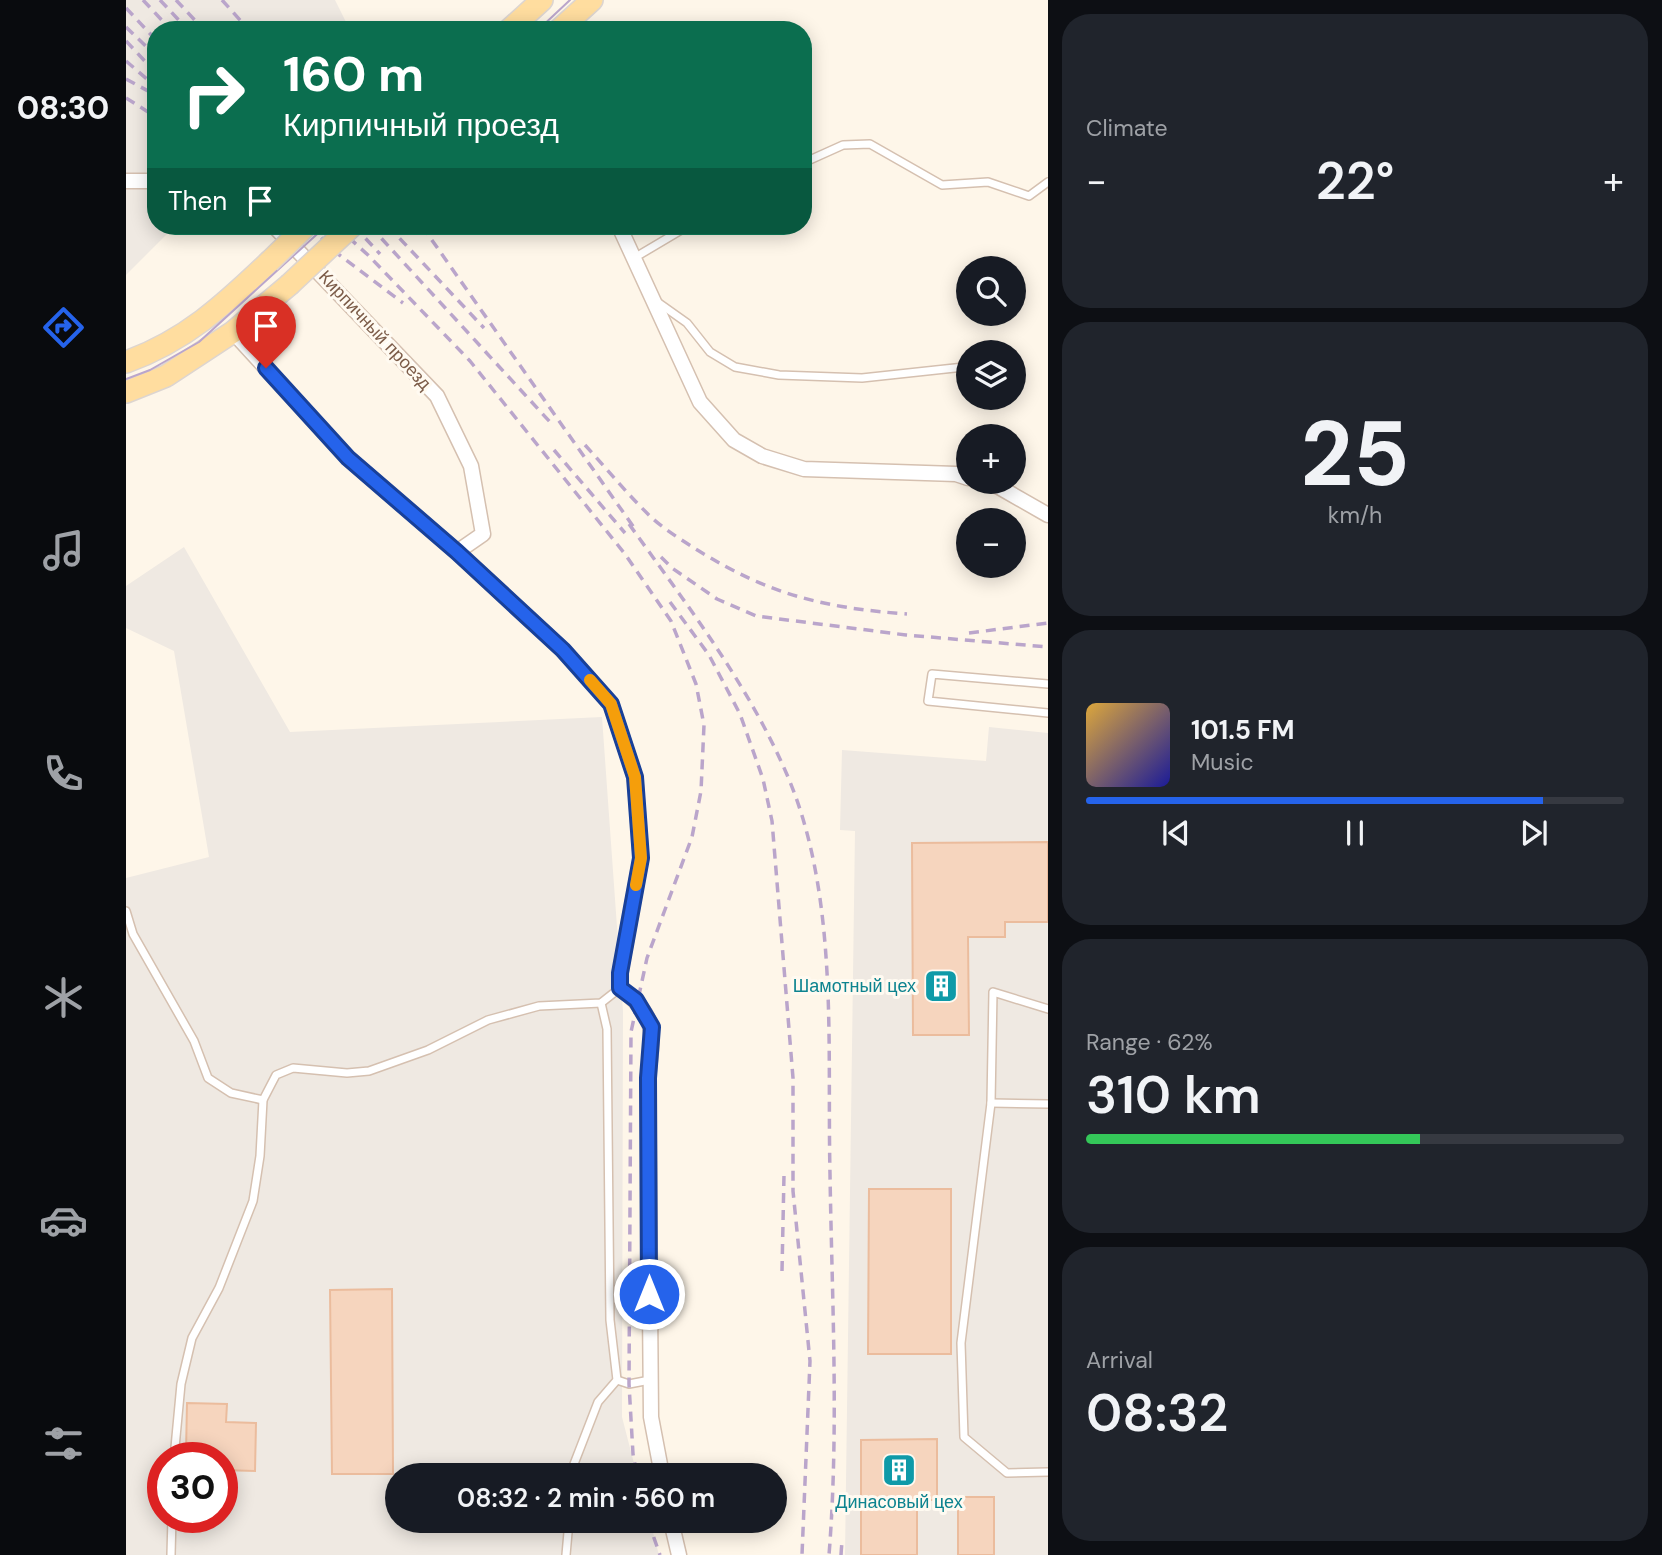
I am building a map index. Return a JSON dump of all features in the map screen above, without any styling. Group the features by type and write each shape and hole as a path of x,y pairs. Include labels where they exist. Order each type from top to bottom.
{"main road":[{"path":"519,21 542,0"},
{"path":"569,21 593,0"},
{"path":"126,362 158,350 216,312 297,235"},
{"path":"126,392 166,376 233,332 342,235"}],"street":[{"path":"126,181 147,181"},
{"name":"Кирпичный проезд","path":"283,235 438,396 471,466 483,534 457,552"},
{"path":"623,235 700,402 734,440 762,456 804,469 956,474"},
{"path":"233,332 348,458 457,552 563,650 611,704 635,777 641,858 620,973 620,988 636,1000 652,1027 648,1078 650,1380 651,1417 660,1463"},
{"path":"1011,494 1048,515"},
{"path":"674,1533 679,1555"}],"lane":[{"path":"812,159 843,145 870,144 942,185 988,182 1028,196 1048,182"},
{"path":"634,258 673,235"},
{"path":"652,299 687,323 710,352 735,367 779,375 862,378 956,368"},
{"path":"1048,684 932,674 928,701 1048,713"},
{"path":"126,911 133,934 194,1041 208,1078 232,1093 263,1100"},
{"path":"176,1442 181,1384 192,1338 219,1288 253,1201 260,1156 263,1100 276,1075 293,1068 347,1073 369,1071 428,1050 488,1020 539,1006 601,1003 620,988"},
{"path":"1048,1009 993,992 991,1103 961,1343 964,1437 1007,1473 1048,1472"},
{"path":"574,1463 598,1402 617,1380 610,1320 607,1029 601,1003"},
{"path":"991,1103 1048,1104"},
{"path":"617,1380 629,1384 650,1380"},
{"path":"171,1555 172,1533"},
{"path":"566,1555 568,1533"}],"shaded area":[{"path":"126,0 335,0 346,21 147,21 147,235 166,235 126,275"},
{"path":"184,547 290,732 602,717 623,1011 622,1417 634,1463 385,1463 385,1533 653,1533 659,1555 126,1555 126,878 209,857 174,651 126,628 126,586"},
{"path":"989,727 1048,733 1048,1555 845,1555 855,831 840,830 842,750 986,761"}],"building":[{"name":"Шамотный цех","path":"1048,842 1048,922 1005,922 1005,937 968,937 969,1035 913,1035 912,843"},
{"path":"869,1189 951,1189 951,1354 868,1354"},
{"path":"392,1289 393,1463 385,1463 385,1474 332,1474 330,1290"},
{"path":"187,1403 227,1404 226,1422 256,1423 255,1471 238,1470 238,1442 186,1442"},
{"name":"Динасовый цех","path":"937,1439 937,1500 917,1500 917,1555 861,1555 861,1440"},
{"name":"Динасовый цех","path":"958,1497 994,1497 994,1555 958,1555"}],"tram line":[{"path":"548,21 570,0"},
{"path":"126,379 150,370 199,342 316,235"}],"railway":[{"path":"143,0 163,21"},
{"path":"160,0 180,21"},
{"path":"176,0 196,21"},
{"path":"222,0 241,21"},
{"path":"126,8 147,30"},
{"path":"126,27 147,47"},
{"path":"126,41 147,63"},
{"path":"126,61 147,79"},
{"path":"126,79 147,90"},
{"path":"126,98 147,111"},
{"path":"318,235 338,254 403,303"},
{"path":"346,235 470,361 625,554 671,621 696,684 704,725 701,791 692,837 647,958 631,1032 629,1384 635,1463"},
{"path":"362,235 380,254"},
{"path":"378,235 550,422"},
{"path":"396,235 484,328"},
{"path":"428,235 635,529"},
{"path":"585,445 656,522 725,566 750,579 799,597 850,608 907,614"},
{"path":"554,450 625,533"},
{"path":"629,524 695,615 755,710 788,777 816,872 823,922 829,1024 834,1413 829,1555"},
{"path":"661,557 672,568 717,599 756,616 906,635 1048,647"},
{"path":"670,602 709,655 740,714 763,779 772,821 793,1078 793,1191 810,1361 802,1555"},
{"path":"969,633 1048,623"},
{"path":"782,1271 784,1175"},
{"path":"652,1533 660,1555"},
{"path":"841,1555 842,1540"}],"slow traffic":[{"path":"590,680 611,704 635,777 641,858 636,885"}],"place":[{"name":"Шамотный цех","path":"941,986"},
{"name":"Динасовый цех","path":"899,1470"}],"route":[{"path":"266,368 348,458 457,552 563,650 611,704 635,777 641,858 620,973 620,988 636,1000 652,1027 648,1078 649,1294"}]}
